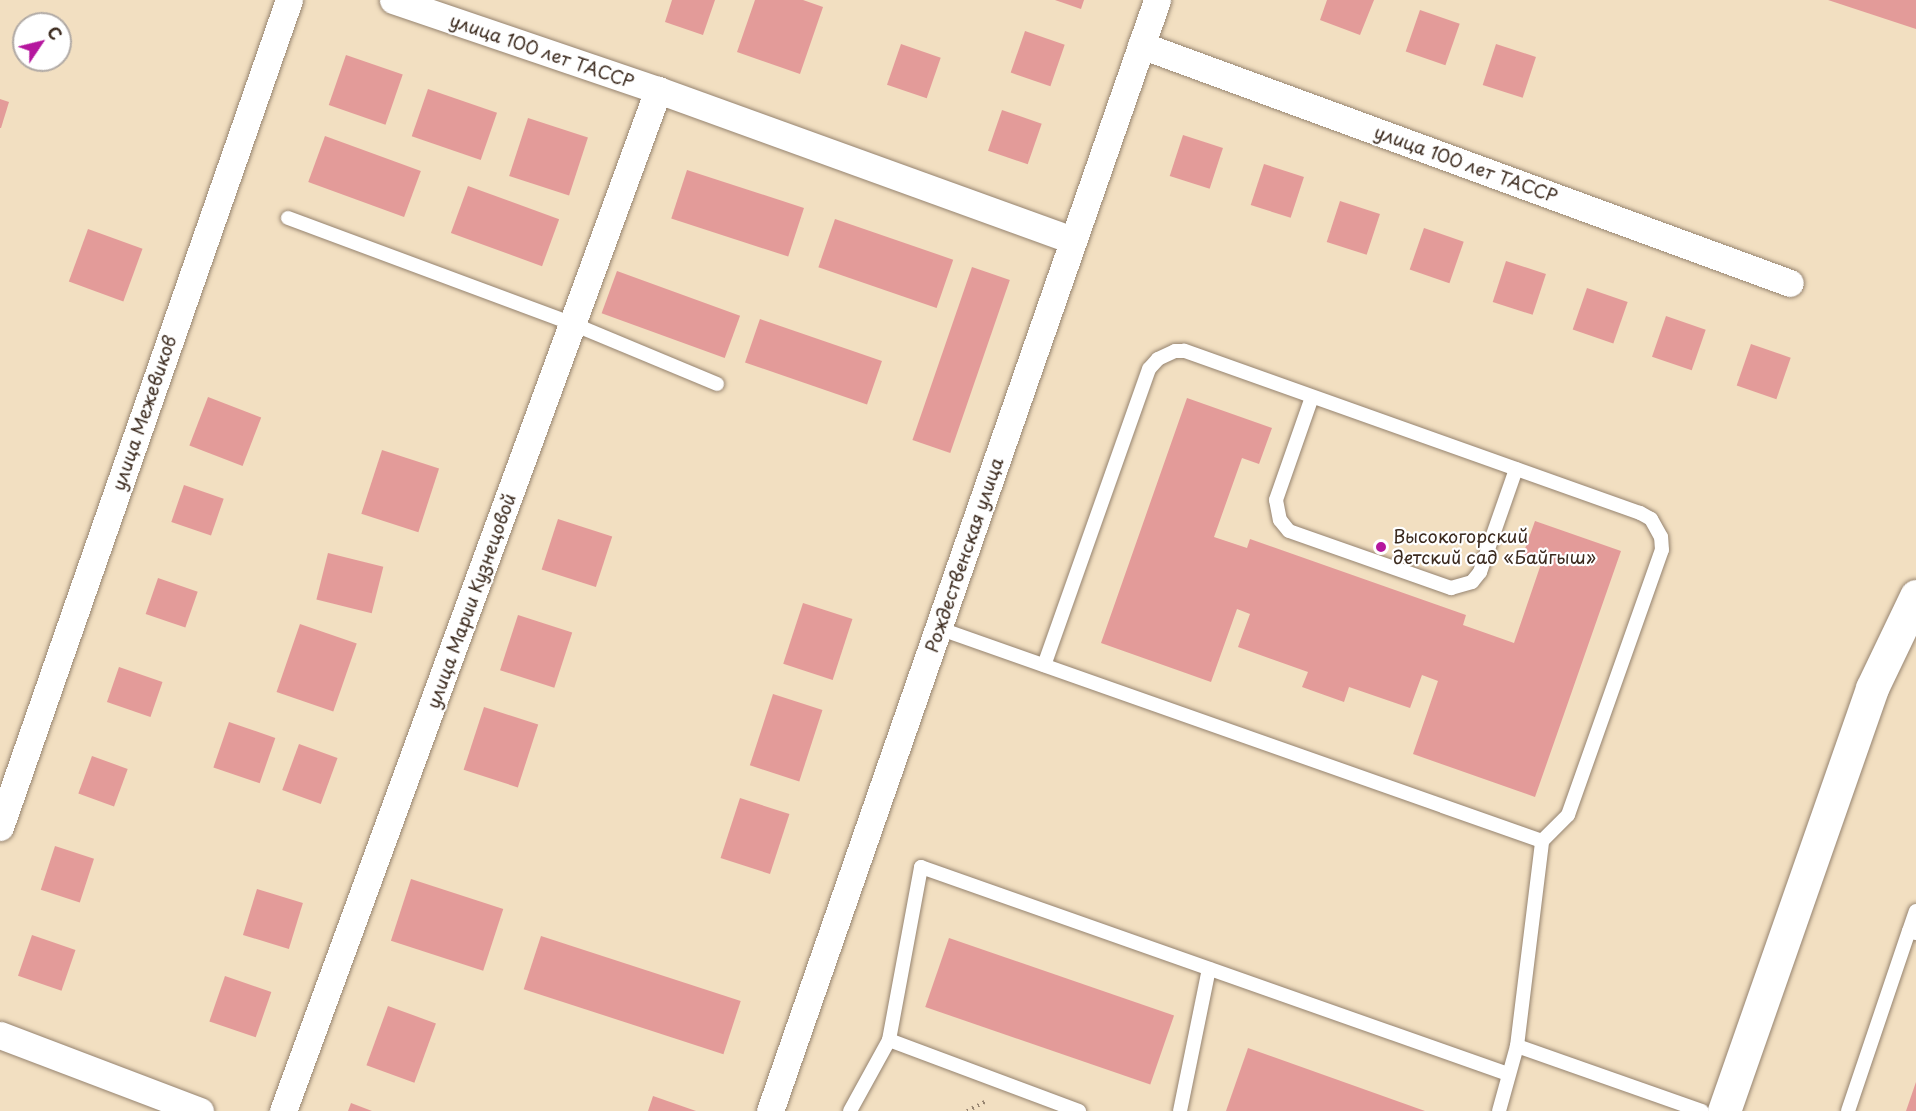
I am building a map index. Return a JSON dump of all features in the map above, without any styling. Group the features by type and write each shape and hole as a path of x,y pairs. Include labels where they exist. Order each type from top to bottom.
{"street":[{"name":"улица Межевиков","path":"0,827 289,0"},
{"name":"улица 100 лет ТАССР","path":"393,0 658,90 1073,240"},
{"name":"Рождественская улица","path":"770,1111 1157,0"},
{"name":"улица 100 лет ТАССР","path":"1141,45 1790,283"},
{"name":"улица Марии Кузнецовой","path":"283,1111 658,90"},
{"path":"1724,1111 1872,688 1916,596"},
{"path":"0,1035 200,1111"}],"lane":[{"path":"288,218 573,324 717,384"},
{"path":"1044,665 1149,369 1158,358 1184,351 1640,513 1658,528 1662,550 1568,815 1542,841 1517,1046 1499,1111"},
{"path":"1312,397 1276,500 1280,520 1289,531 1441,584 1464,586 1480,572 1516,469"},
{"path":"938,628 1542,841"},
{"path":"850,1111 889,1040 921,867 1508,1074"},
{"path":"1848,1111 1912,932 1916,911"},
{"path":"1180,1111 1209,969"},
{"path":"889,1040 1079,1111"},
{"path":"1517,1046 1702,1111"}],"building":[{"path":"672,0 715,0 703,35 665,22"},
{"path":"755,0 803,0 823,7 800,74 737,52"},
{"path":"1055,0 1084,0 1081,9"},
{"path":"1327,0 1374,0 1360,35 1320,20"},
{"path":"1828,0 1916,0 1916,29"},
{"path":"1420,10 1460,24 1445,65 1406,52"},
{"path":"1025,31 1065,45 1050,86 1011,73"},
{"path":"901,44 941,58 927,98 887,85"},
{"path":"1496,44 1536,57 1523,98 1483,85"},
{"path":"346,55 403,75 385,125 329,105"},
{"path":"428,89 497,113 481,160 412,136"},
{"path":"0,99 9,102 1,128 0,128"},
{"path":"1002,110 1042,124 1028,164 988,151"},
{"path":"528,118 588,137 569,195 509,176"},
{"path":"1183,135 1223,148 1210,189 1170,176"},
{"path":"325,136 421,171 404,217 308,182"},
{"path":"1264,164 1304,177 1291,218 1251,205"},
{"path":"687,170 804,208 788,257 671,219"},
{"path":"468,186 559,219 542,266 451,233"},
{"path":"1340,201 1380,214 1367,255 1327,242"},
{"path":"835,219 953,260 937,308 818,267"},
{"path":"1424,228 1464,242 1449,283 1410,270"},
{"path":"88,229 143,249 123,301 69,282"},
{"path":"1506,261 1546,274 1533,315 1493,302"},
{"path":"972,267 1010,280 950,453 912,440"},
{"path":"617,271 740,316 725,358 602,313"},
{"path":"1587,288 1628,302 1613,344 1573,330"},
{"path":"1666,316 1706,330 1692,370 1652,357"},
{"path":"760,319 882,361 867,404 745,362"},
{"path":"1751,344 1791,358 1776,399 1737,386"},
{"path":"208,397 261,417 243,466 189,446"},
{"path":"1187,398 1272,428 1259,464 1242,458 1214,537 1247,548 1250,539 1466,615 1463,625 1514,643 1541,564 1522,557 1535,521 1621,551 1535,797 1413,754 1438,681 1422,675 1410,708 1349,687 1344,702 1302,687 1308,672 1238,647 1250,614 1237,609 1211,682 1101,643"},
{"path":"382,450 439,469 418,532 361,514"},
{"path":"184,485 224,499 211,536 171,522"},
{"path":"558,519 612,537 596,587 542,569"},
{"path":"328,553 383,567 372,613 316,600"},
{"path":"158,578 198,592 185,628 146,614"},
{"path":"803,603 852,619 833,680 783,664"},
{"path":"518,615 572,633 554,688 500,670"},
{"path":"300,624 357,644 333,712 277,692"},
{"path":"119,667 162,682 150,717 107,702"},
{"path":"773,694 822,710 799,781 750,765"},
{"path":"484,707 538,725 518,787 464,770"},
{"path":"229,722 275,738 260,783 213,767"},
{"path":"299,744 338,758 321,804 282,790"},
{"path":"92,756 128,769 114,807 78,794"},
{"path":"740,798 789,814 770,874 721,858"},
{"path":"55,846 94,859 80,902 41,890"},
{"path":"411,879 503,909 483,971 391,941"},
{"path":"257,889 303,903 289,949 243,935"},
{"path":"32,935 75,950 61,991 18,976"},
{"path":"541,936 741,1001 723,1054 524,989"},
{"path":"949,938 1174,1015 1150,1085 925,1007"},
{"path":"225,976 271,992 256,1037 209,1021"},
{"path":"388,1006 436,1023 414,1083 366,1065"},
{"path":"1248,1048 1425,1111 1226,1111"},
{"path":"1916,1082 1916,1111 1906,1111"},
{"path":"653,1096 696,1111 648,1111"},
{"path":"351,1103 372,1111 348,1111"}],"place":[{"name":"Высокогорский детский сад «Байгыш»","path":"1381,547"}]}
